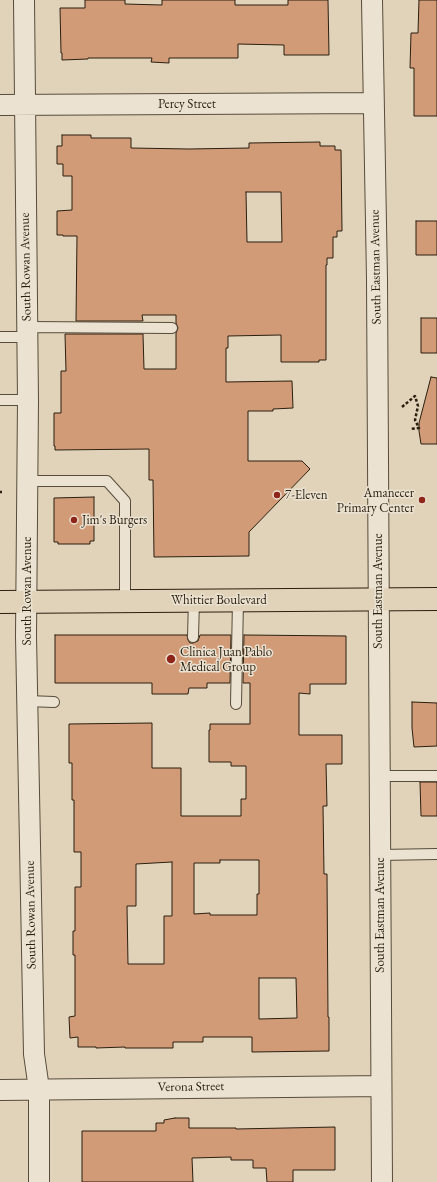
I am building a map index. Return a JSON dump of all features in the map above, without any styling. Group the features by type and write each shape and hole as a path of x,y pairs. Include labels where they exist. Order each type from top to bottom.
{"main road":[{"name":"Whittier Boulevard","path":"0,602 437,599"}],"street":[{"name":"South Rowan Avenue","path":"24,0 28,400 26,602 27,701 34,1054 39,1089 39,1182"},
{"name":"South Eastman Avenue","path":"372,0 377,288 382,1182"},
{"name":"Percy Street","path":"0,105 374,103"},
{"name":"Verona Street","path":"0,1090 381,1086"}],"lane":[{"path":"0,337 27,332 172,328"},
{"path":"0,400 28,400"},
{"path":"27,481 107,482 126,501 125,601"},
{"path":"193,637 194,600"},
{"path":"236,704 238,600"},
{"path":"27,701 54,702"},
{"path":"379,776 437,776"},
{"path":"380,855 437,854"}],"path":[{"path":"402,407 415,396 418,406 415,420 419,428 410,429"}],"building":[{"path":"85,0 125,0 125,4 162,5 162,0 235,0 235,5 288,5 288,0 328,0 329,55 284,55 284,45 238,44 238,58 169,58 169,63 151,62 152,58 88,58 62,60 60,8 85,8"},
{"path":"419,0 437,0 437,116 414,116 414,68 410,68 411,33 418,33"},
{"path":"62,135 91,135 91,138 131,138 131,148 249,148 249,143 320,142 320,146 335,146 335,150 341,150 342,231 337,231 337,237 333,237 333,258 327,258 326,265 326,360 319,360 319,362 281,362 281,335 228,336 228,348 226,348 226,382 292,381 293,408 273,409 273,411 248,411 248,461 302,461 310,469 249,532 249,556 154,557 153,480 149,480 149,449 55,450 54,413 61,413 61,371 66,371 65,334 143,334 144,369 176,369 176,333 178,328 176,323 176,315 142,315 143,321 76,321 77,236 57,235 57,211 72,210 72,176 63,176 63,164 57,164 57,146 62,146","holes":["246,192 281,192 282,242 247,242"]},
{"path":"416,221 437,221 437,255 416,255"},
{"path":"421,318 437,318 437,353 421,353"},
{"path":"431,377 437,378 437,444 421,444 419,423"},
{"name":"Jim's Burgers","path":"94,497 94,541 90,541 90,544 58,544 58,542 54,542 54,498"},
{"path":"55,635 187,635 190,643 193,643 198,641 200,635 231,635 230,683 207,683 207,688 189,688 188,694 152,694 152,683 55,683"},
{"path":"244,635 346,636 346,684 310,684 310,694 299,693 299,735 342,735 342,764 326,764 327,806 323,806 324,874 327,874 329,1051 252,1052 252,1037 203,1037 203,1042 173,1042 173,1048 78,1047 78,1037 70,1038 69,1017 75,1016 75,955 73,955 73,931 75,931 75,887 81,887 81,852 74,852 74,800 72,800 72,763 69,763 69,724 152,723 152,768 181,768 181,816 241,816 241,799 246,799 246,766 231,766 231,762 209,762 209,730 210,724 250,724 250,683 243,683","holes":["220,860 259,860 259,894 257,894 257,915 210,915 210,913 194,914 194,863 220,863","172,862 172,916 164,916 164,964 128,964 127,906 136,906 136,864","259,978 296,978 297,1018 259,1019"]},
{"path":"412,702 437,703 437,746 414,747"},
{"path":"420,782 437,782 437,816 421,816"},
{"path":"189,1118 189,1128 236,1129 335,1127 335,1170 293,1170 293,1182 267,1182 266,1168 253,1168 253,1160 231,1160 231,1157 192,1158 193,1182 82,1182 82,1131 156,1131 156,1123 164,1123 164,1120"}],"place":[{"name":"7-Eleven","path":"277,495"},
{"name":"Amanecer Primary Center","path":"422,500"},
{"name":"Jim's Burgers","path":"74,520"},
{"name":"Clinica Juan Pablo Medical Group","path":"171,659"}]}
